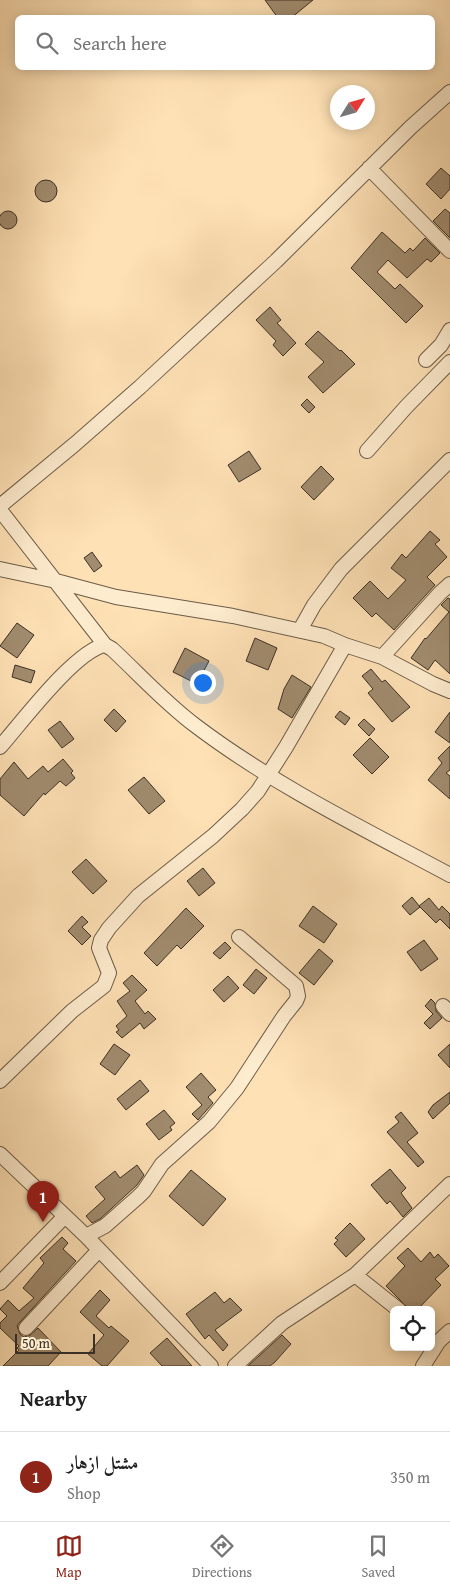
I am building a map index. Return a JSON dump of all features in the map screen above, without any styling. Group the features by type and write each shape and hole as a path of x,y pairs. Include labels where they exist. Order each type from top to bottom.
{"street":[{"path":"0,506 140,387 276,262 368,168 450,92"},
{"path":"368,168 450,251"},
{"path":"426,360 441,346 450,330"},
{"path":"368,451 406,407 450,362"},
{"path":"300,630 314,604 341,569 450,460"},
{"path":"0,510 105,645 112,649 152,689 196,726 268,775 450,875"},
{"path":"0,569 116,597 234,616 324,636 382,657 450,691"},
{"path":"382,657 440,592 450,584"},
{"path":"0,747 67,671 87,652 105,645"},
{"path":"0,1081 72,1011 104,986 109,973 99,948 108,928 138,896 242,809 268,775 345,645"},
{"path":"86,1236 105,1226 138,1198 162,1164 209,1122 237,1088 284,1016 296,1001 298,996 296,986 239,937"},
{"path":"0,1154 86,1236 211,1366"},
{"path":"235,1366 282,1323 355,1274 450,1184"},
{"path":"0,1283 65,1216"},
{"path":"26,1328 99,1250"},
{"path":"355,1274 394,1306"},
{"path":"435,1338 450,1331"},
{"path":"423,1366 429,1351"}],"building":[{"path":"265,0 313,0 295,15 276,15"},
{"path":"441,168 450,176 450,189 441,199 426,184"},
{"path":"46,180 54,183 57,191 54,199 46,202 38,199 35,191 38,183"},
{"path":"445,209 450,213 450,238 433,221"},
{"path":"8,211 14,214 17,220 14,226 8,229 2,226 -1,220 2,214"},
{"path":"382,232 405,253 410,248 413,251 425,238 440,253 431,262 427,259 407,278 388,260 377,272 395,289 400,284 423,306 406,323 351,268"},
{"path":"270,307 281,320 277,323 296,343 283,356 273,345 276,341 256,320"},
{"path":"318,331 355,364 323,393 308,377 324,362 305,344"},
{"path":"307,399 315,407 309,413 301,405"},
{"path":"249,451 261,469 239,482 228,465"},
{"path":"321,466 334,479 314,500 301,487"},
{"path":"430,531 440,540 435,544 447,557 427,577 435,585 394,630 376,613 372,617 353,598 370,581 388,599 406,580 391,568 402,554 406,558"},
{"path":"92,552 102,566 94,572 84,558"},
{"path":"448,598 450,599 450,674 435,660 428,670 411,658 425,638 449,612 441,605"},
{"path":"17,623 34,635 17,658 0,646"},
{"path":"255,638 277,648 268,670 246,661"},
{"path":"185,648 209,661 197,684 173,672"},
{"path":"15,665 35,671 31,683 12,677"},
{"path":"371,669 382,682 385,680 410,707 392,722 368,693 373,689 362,676"},
{"path":"292,675 311,687 292,718 278,709 284,689"},
{"path":"114,709 126,721 116,732 104,720"},
{"path":"340,711 350,718 345,725 335,717"},
{"path":"450,712 450,743 435,732"},
{"path":"364,719 375,729 369,736 358,725"},
{"path":"60,721 74,739 62,748 48,730"},
{"path":"370,738 389,757 372,774 353,755"},
{"path":"450,746 450,770 446,773 450,776 450,799 428,780 442,763 438,758"},
{"path":"63,759 73,771 71,773 75,778 66,786 60,781 45,795 44,793 24,816 0,795 0,779 14,762 28,779 43,766 48,772"},
{"path":"144,777 165,801 149,814 128,790"},
{"path":"86,859 107,881 93,894 72,872"},
{"path":"203,868 215,883 199,896 187,881"},
{"path":"412,897 420,907 410,915 402,906"},
{"path":"429,898 439,910 442,906 450,914 450,929 440,919 436,923 419,906"},
{"path":"313,906 337,924 324,943 299,926"},
{"path":"186,908 204,926 181,949 177,945 157,966 144,953"},
{"path":"82,916 88,922 82,927 91,936 82,945 68,931"},
{"path":"424,940 438,959 421,971 407,952"},
{"path":"225,942 231,948 220,959 213,953"},
{"path":"319,949 333,961 314,985 299,973"},
{"path":"256,969 267,978 254,994 243,985"},
{"path":"132,975 147,990 135,1001 145,1014 148,1011 156,1019 144,1029 140,1023 122,1038 116,1032 119,1030 116,1026 127,1016 117,1001 130,991 123,983"},
{"path":"228,976 239,988 224,1002 213,990"},
{"path":"431,999 435,1003 436,1011 442,1018 430,1029 424,1023 433,1014 425,1006"},
{"path":"114,1044 130,1055 115,1075 100,1064"},
{"path":"450,1044 450,1068 438,1055"},
{"path":"201,1073 216,1090 208,1097 213,1103 198,1120 192,1114 202,1105 186,1087"},
{"path":"140,1080 149,1091 126,1110 117,1099"},
{"path":"450,1092 450,1103 433,1119 428,1112 433,1105"},
{"path":"164,1110 175,1123 170,1127 172,1130 159,1140 146,1124"},
{"path":"401,1112 418,1133 407,1142 424,1162 418,1167 387,1132 399,1122 395,1117"},
{"path":"137,1165 144,1175 137,1185 100,1219 92,1223 86,1216 105,1199 95,1187 115,1171 120,1178"},
{"path":"390,1169 406,1188 401,1193 412,1208 403,1217 390,1201 387,1204 371,1185"},
{"path":"191,1170 226,1199 203,1226 169,1196"},
{"path":"350,1223 365,1239 346,1257 334,1244 338,1240 335,1238"},
{"path":"62,1237 68,1243 63,1249 76,1261 17,1326 20,1334 24,1337 29,1336 38,1328 61,1352 48,1366 3,1366 19,1350 17,1348 19,1346 0,1328 0,1323 7,1316 0,1309 8,1300 19,1311 34,1298 23,1288 44,1263 40,1258"},
{"path":"408,1248 421,1262 430,1252 434,1258 438,1254 449,1266 435,1279 441,1285 421,1306 406,1306 386,1286 405,1266 397,1258"},
{"path":"100,1290 110,1300 96,1316 109,1328 111,1326 129,1341 107,1366 102,1366 88,1354 104,1335 80,1312"},
{"path":"215,1292 224,1303 230,1298 242,1310 215,1330 228,1345 223,1351 209,1335 205,1339 186,1314"},
{"path":"282,1335 291,1344 275,1362 270,1366 248,1366"},
{"path":"167,1338 192,1366 162,1366 150,1353"}],"place":[{"name":"مشتل ازهار","path":"43,1222"}]}
